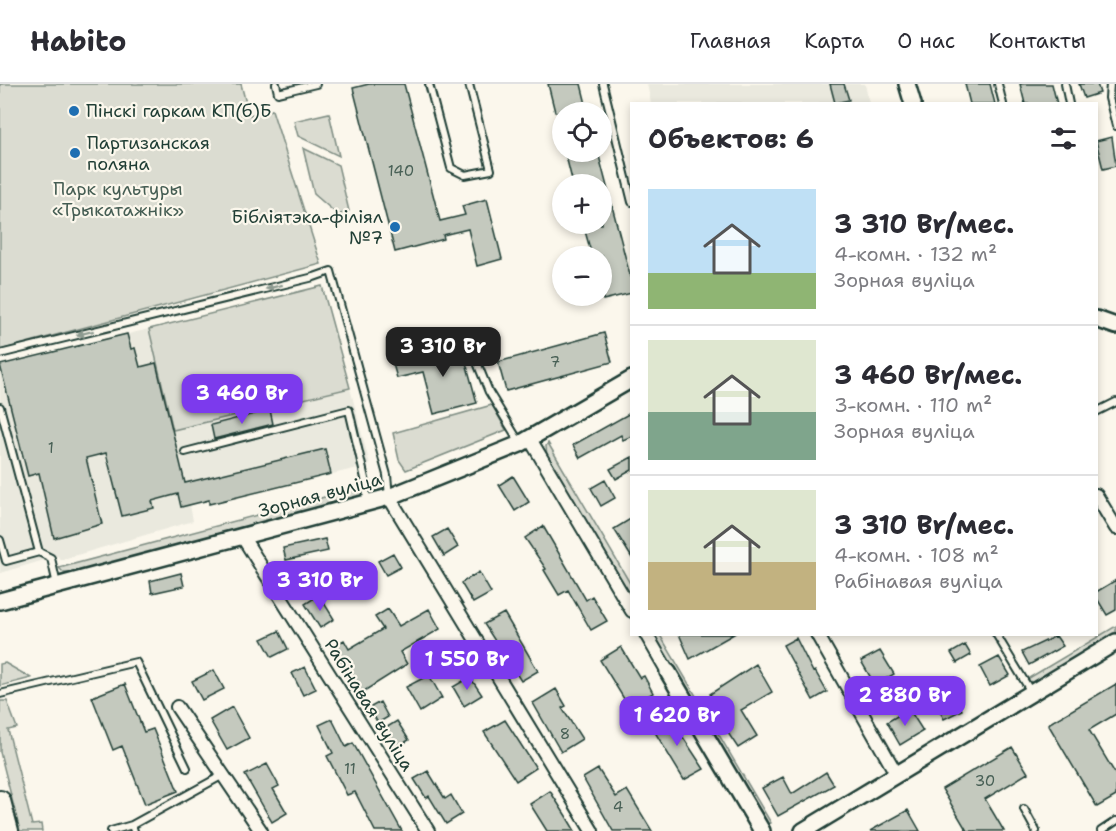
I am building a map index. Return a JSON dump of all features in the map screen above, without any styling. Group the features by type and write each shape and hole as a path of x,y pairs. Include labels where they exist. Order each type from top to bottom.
{"main road":[{"path":"0,801 8,831"}],"street":[{"path":"908,84 912,102"},
{"path":"1098,320 1116,326"},
{"name":"Зорная вуліца","path":"0,601 389,497 525,441 630,381"},
{"path":"525,441 630,608"},
{"path":"389,497 592,831"},
{"path":"1098,498 1116,528"},
{"name":"Рабінавая вуліца","path":"242,536 428,831"},
{"path":"647,636 762,831"},
{"path":"818,636 897,775"},
{"path":"803,831 1116,642"},
{"path":"177,707 261,831"}],"lane":[{"path":"276,84 278,93 316,84"},
{"path":"429,84 452,168 465,175 491,170 469,84"},
{"path":"603,84 630,194"},
{"path":"998,84 1002,102"},
{"path":"1065,84 1069,102"},
{"path":"1110,84 1116,126"},
{"path":"0,354 331,271 387,475 389,497"},
{"path":"478,365 489,392 525,441"},
{"path":"1098,411 1116,402"},
{"path":"0,408 39,552"},
{"path":"185,452 348,410 366,483 367,504"},
{"path":"0,540 6,561 39,552 51,558 58,586"},
{"path":"997,636 1032,693"},
{"path":"0,694 136,662 187,768"},
{"path":"111,831 133,828 223,775"},
{"path":"1024,809 1036,831"},
{"path":"1101,831 1116,821"}],"shaded area":[{"path":"647,84 865,84 869,102 651,102"},
{"path":"149,329 174,430 350,388 370,465 209,504 208,500 190,505 193,521 60,560 58,556 0,573 0,365"}],"green space":[{"name":"Парк культуры «Трыкатажнік»","path":"0,84 241,84 249,115 272,110 321,264 0,350"},
{"path":"329,113 339,156 298,136 294,121"},
{"path":"303,148 338,165 349,211 338,215 314,194"},
{"path":"322,286 350,388 173,430 149,329"},
{"path":"492,405 506,430 406,470 399,460 393,433"},
{"path":"548,443 630,583 630,598 547,456"},
{"path":"362,487 365,496 77,573 64,573 59,568"},
{"path":"1116,626 1116,635 1034,683 1029,681 1029,678"},
{"path":"653,636 661,636 771,823 764,826"},
{"path":"5,663 31,678 0,686 0,664"},
{"path":"0,701 7,701 17,728 8,730 32,825 41,824 42,831 20,831 0,752"}],"building":[{"path":"369,84 404,84 440,221 465,215 462,206 487,199 502,259 477,266 468,229 443,235 444,239 395,252 353,88"},
{"path":"548,84 581,84 586,102 552,102"},
{"path":"830,84 844,84 849,100 835,102"},
{"path":"965,84 990,84 994,102 970,102"},
{"path":"1020,84 1052,84 1056,102 1024,102"},
{"path":"1079,84 1097,84 1100,93 1084,98"},
{"path":"1112,137 1116,166 1103,169 1098,140"},
{"path":"568,162 601,162 604,174 570,174"},
{"path":"612,206 630,275 630,293 612,298 612,246 589,246 586,234 612,234"},
{"path":"604,333 612,362 506,391 498,362"},
{"path":"127,334 131,349 135,348 140,367 156,363 185,483 325,449 331,474 209,504 209,500 181,507 178,494 152,501 154,508 122,516 106,453 86,458 102,524 54,538 39,473 28,476 0,365"},
{"path":"461,344 477,403 434,414 423,372 397,378 393,364"},
{"path":"270,410 273,424 214,439 211,425"},
{"path":"630,413 630,437 623,440 621,435 580,458 573,445"},
{"path":"630,458 630,471 616,479 610,469"},
{"path":"513,476 529,502 515,511 499,485"},
{"path":"605,480 615,498 601,506 591,488"},
{"path":"630,519 630,555 614,529"},
{"path":"543,526 586,600 592,596 607,621 591,630 568,590 559,595 544,570 546,569 525,538"},
{"path":"447,529 458,547 444,556 433,537"},
{"path":"325,539 328,551 286,560 283,548"},
{"path":"393,553 401,567 386,575 378,561"},
{"path":"479,572 491,593 473,603 461,583"},
{"path":"181,573 184,586 152,593 150,581"},
{"path":"1116,580 1116,610 1107,615 1098,600 1098,591"},
{"path":"319,595 334,619 320,628 305,604"},
{"path":"388,609 399,626 429,609 440,629 400,652 407,664 361,693 332,647 344,640 349,649 383,629 375,617"},
{"path":"504,613 538,671 521,681 484,624"},
{"path":"279,631 288,649 272,657 262,639"},
{"path":"680,636 730,636 690,659"},
{"path":"1056,636 1063,646 1029,665 1022,652"},
{"path":"796,638 813,672 815,671 827,692 813,700 783,645"},
{"path":"965,645 971,655 957,663 951,653"},
{"path":"458,646 469,665 457,672 446,654"},
{"path":"621,647 640,678 644,676 653,693 629,707 600,660"},
{"path":"880,651 894,674 875,685 861,661"},
{"path":"999,657 1010,675 990,686 980,667"},
{"path":"756,664 772,692 741,710 757,736 738,748 724,727 728,725 710,694"},
{"path":"305,667 316,689 303,695 292,673"},
{"path":"214,670 224,689 202,700 192,681"},
{"path":"429,675 442,698 420,712 406,687"},
{"path":"470,677 482,695 464,706 453,687"},
{"path":"125,684 144,732 153,729 178,791 145,804 122,746 113,750 92,697"},
{"path":"1116,684 1116,714 1089,730 1116,775 1116,796 1097,807 1048,724"},
{"path":"556,689 566,706 562,708 582,739 561,752 533,703"},
{"path":"952,693 962,710 944,719 935,702"},
{"path":"380,702 388,717 378,723 369,708"},
{"path":"232,707 249,738 227,750 210,720"},
{"path":"909,709 923,731 900,745 887,722"},
{"path":"667,713 704,769 684,780 650,724"},
{"path":"332,719 346,747 353,743 402,831 375,831 355,792 347,795 327,756 333,753 319,725"},
{"path":"505,720 536,768 516,781 484,732"},
{"path":"397,721 409,740 395,748 384,729"},
{"path":"1012,747 1028,773 985,799 1004,831 967,831 942,789"},
{"path":"267,764 279,786 273,789 287,813 272,822 245,775"},
{"path":"598,769 616,797 627,790 652,831 613,831 583,778"},
{"path":"428,771 445,799 451,795 462,814 446,824 429,796 426,798 414,779"},
{"path":"826,772 834,785 778,816 762,788 783,777 792,794"},
{"path":"550,791 575,831 547,831 530,804"},
{"path":"908,810 920,831 870,831"}],"place":[{"name":"Пінскі гаркам КП(б)Б","path":"74,111"},
{"name":"Партизанская поляна","path":"75,153"},
{"name":"Бібліятэка-філіял №7","path":"395,227"}]}
